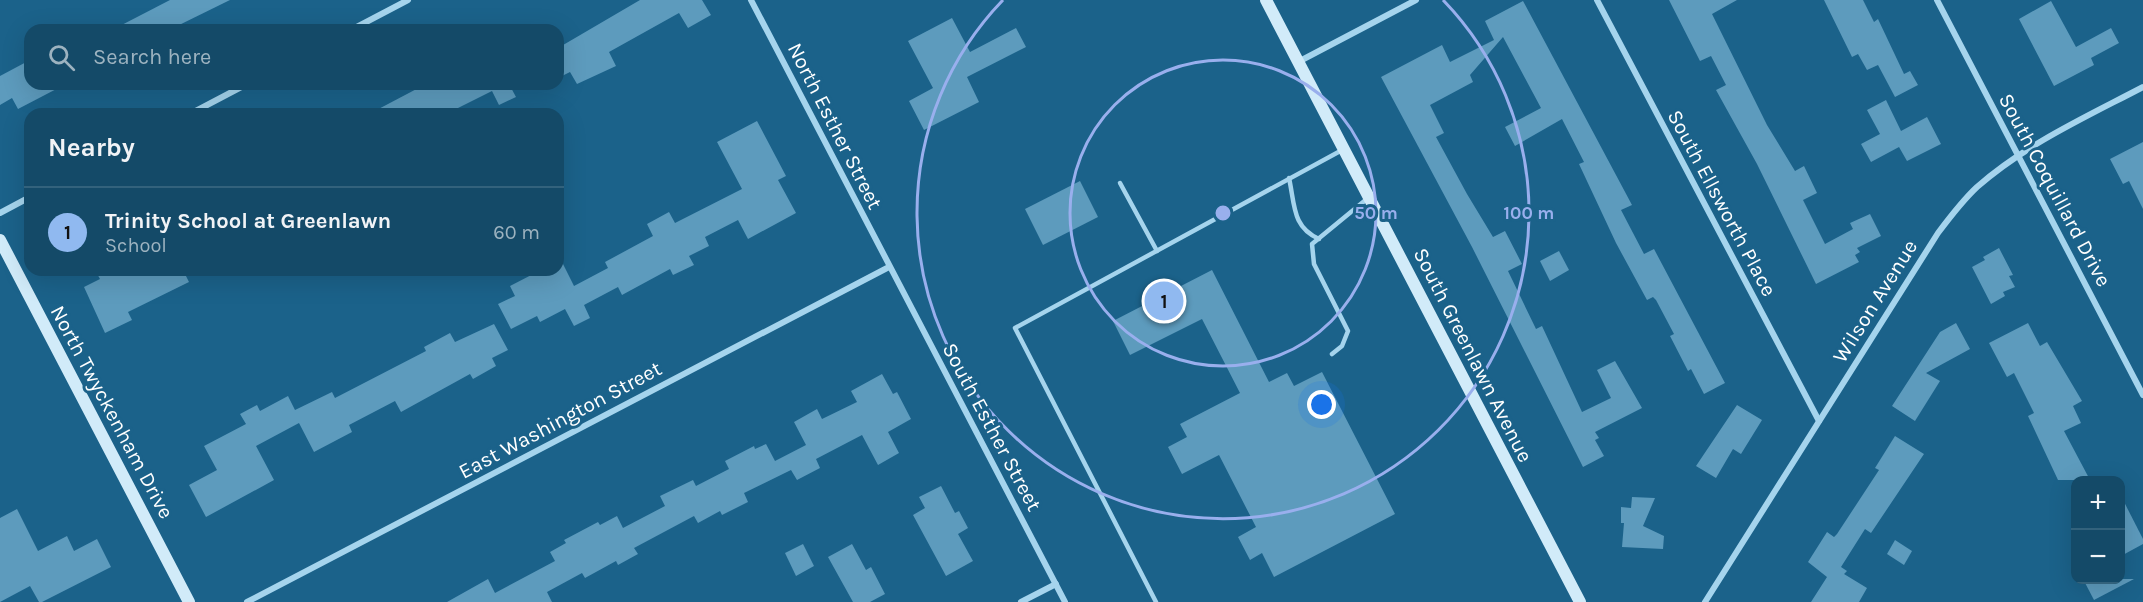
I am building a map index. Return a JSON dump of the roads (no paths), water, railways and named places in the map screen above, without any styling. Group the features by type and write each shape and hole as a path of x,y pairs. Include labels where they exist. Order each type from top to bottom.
{"street":[{"path":"362,24 408,0"},
{"name":"North Esther Street","path":"751,0 889,267"},
{"name":"South Greenlawn Avenue","path":"1266,0 1580,602"},
{"path":"1298,62 1416,0"},
{"name":"South Ellsworth Place","path":"1596,0 1819,421"},
{"name":"South Coquillard Drive","path":"1937,0 2143,395"},
{"name":"Wilson Avenue","path":"1705,602 1938,232 1965,199 2018,156 2045,138 2143,87"},
{"path":"201,108 236,90"},
{"path":"0,213 24,200"},
{"name":"North Twyckenham Drive","path":"0,240 189,602"},
{"name":"South Esther Street","path":"889,267 1065,602"},
{"name":"East Washington Street","path":"247,602 889,267"},
{"path":"1022,602 1056,584"}],"lane":[{"path":"1156,602 1015,328 1344,149"},
{"path":"1289,178 1299,224 1306,233 1319,239"},
{"path":"1120,183 1157,250"},
{"path":"1332,354 1342,346 1348,331 1314,264 1312,244 1370,197"}],"place":[{"name":"Trinity School at Greenlawn","path":"1164,301"}]}
